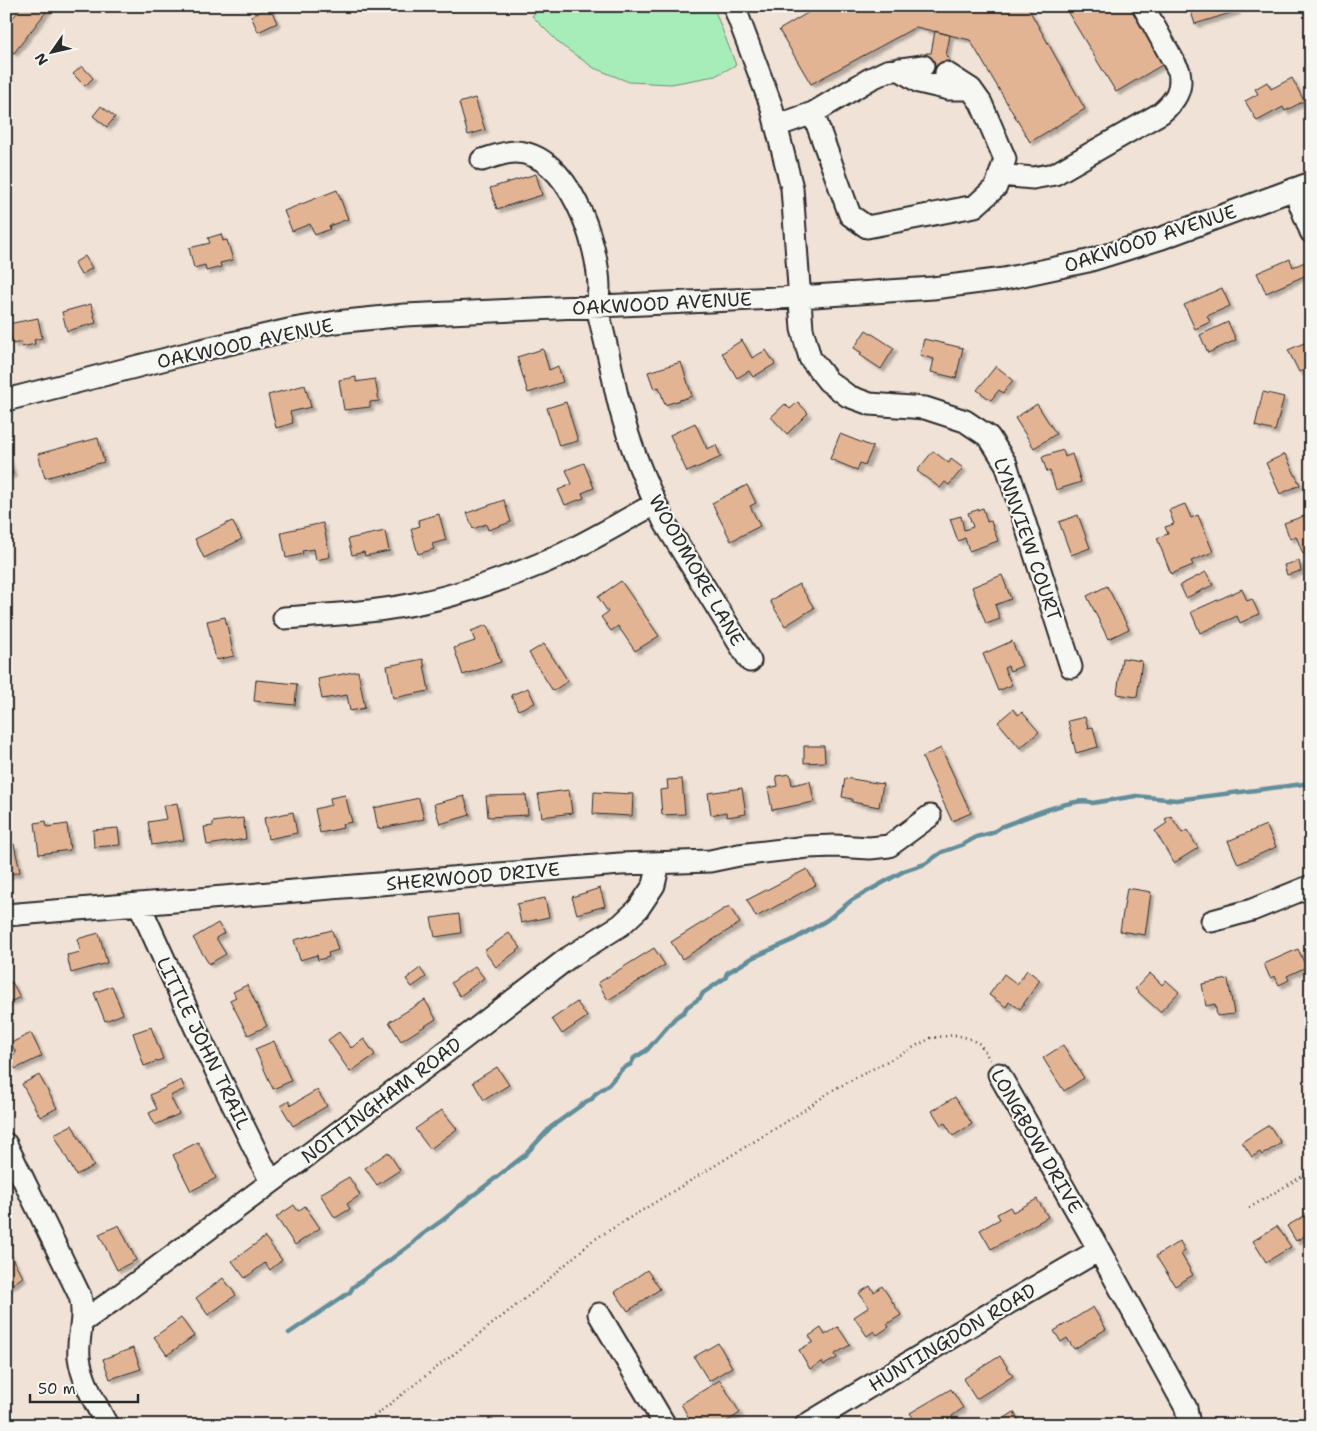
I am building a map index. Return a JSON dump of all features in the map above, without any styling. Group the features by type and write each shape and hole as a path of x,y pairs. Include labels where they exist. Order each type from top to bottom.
{"street":[{"name":"LYNNVIEW COURT","path":"734,6 770,105 792,188 802,329 810,358 828,381 848,396 870,404 925,408 965,421 989,437 1006,464 1071,667"},
{"path":"1000,175 1033,178 1055,174 1161,113 1173,103 1181,82 1180,71 1143,6"},
{"path":"776,126 813,113 887,71 923,66"},
{"path":"899,68 919,82 949,89 971,89"},
{"path":"813,113 850,215 867,227 975,206 996,187 1005,159 981,104 971,89 946,73"},
{"name":"WOODMORE LANE","path":"482,160 514,152 525,153 538,158 553,168 568,186 590,235 599,287 597,305 617,395 632,448 655,504 702,585 750,661"},
{"path":"1302,186 1311,232"},
{"name":"OAKWOOD AVENUE","path":"6,400 294,328 404,315 799,297 933,288 1004,279 1088,262 1162,238 1302,186"},
{"path":"284,618 352,613 410,605 456,594 541,564 655,504"},
{"name":"SHERWOOD DRIVE","path":"6,915 620,864 710,861 739,855 807,847 870,848 889,846 930,816"},
{"name":"NOTTINGHAM ROAD","path":"82,1322 430,1064 568,958 621,925 638,909 654,885 659,863"},
{"path":"1212,921 1252,910 1311,886"},
{"name":"LITTLE JOHN TRAIL","path":"139,904 201,1040 271,1182"},
{"name":"LONGBOW DRIVE","path":"999,1074 1186,1408 1189,1425"},
{"path":"6,1144 80,1296 83,1308 79,1359 90,1391 107,1425"},
{"name":"HUNTINGDON ROAD","path":"806,1425 991,1312 1099,1250"},
{"path":"599,1314 665,1425"}],"path":[{"name":"LONGBOW DRIVE","path":"361,1425 541,1286 592,1241 794,1117 833,1090 931,1038 955,1035 968,1038 980,1044 999,1074"},
{"path":"1249,1208 1311,1171"}],"green space":[{"path":"543,6 713,6 736,65 715,76 671,84 629,82 594,68 561,45 532,16"}],"building":[{"path":"22,6 46,6 49,8 14,53 6,47 6,27"},
{"path":"819,6 1027,6 1085,109 1030,142 970,40 916,27 811,84 779,30"},
{"path":"1064,6 1136,6 1169,61 1116,92"},
{"path":"1189,6 1236,6 1237,11 1195,24"},
{"path":"270,7 277,23 258,32 251,16"},
{"path":"935,31 950,35 946,56 949,58 943,81 921,75 926,53 931,53"},
{"path":"82,66 93,78 85,86 73,74"},
{"path":"1292,78 1304,101 1285,111 1283,107 1257,121 1245,101 1258,94 1255,89 1267,82 1271,89"},
{"path":"475,98 485,130 468,135 459,103"},
{"path":"101,106 115,117 107,127 93,116"},
{"path":"536,174 542,195 497,209 490,188"},
{"path":"337,190 348,219 329,226 330,229 315,235 310,224 292,231 284,211"},
{"path":"221,234 223,241 227,240 233,260 220,263 221,267 206,271 205,265 194,268 189,248 210,243 208,238"},
{"path":"85,256 92,268 81,275 74,263"},
{"path":"1290,259 1293,267 1307,261 1311,273 1266,293 1257,273"},
{"path":"1222,288 1230,306 1207,316 1210,322 1195,329 1184,305"},
{"path":"91,304 96,323 67,331 62,312"},
{"path":"38,318 42,338 34,340 35,344 22,347 21,342 13,344 8,324"},
{"path":"1228,322 1236,340 1208,353 1200,335"},
{"path":"866,330 894,348 881,369 860,355 862,353 854,348"},
{"path":"924,339 963,348 956,378 931,372 934,359 920,355"},
{"path":"742,340 752,358 766,350 775,364 753,377 749,371 737,378 722,353"},
{"path":"1311,340 1311,367 1299,372 1288,350"},
{"path":"543,349 549,370 558,366 563,382 528,393 517,357"},
{"path":"681,362 692,396 665,405 659,387 654,389 648,372"},
{"path":"996,366 1013,380 1003,393 999,390 991,400 977,390"},
{"path":"356,377 356,382 375,379 379,401 370,402 370,407 344,410 339,380"},
{"path":"305,385 311,407 290,412 293,423 276,428 268,395"},
{"path":"1263,392 1284,397 1275,431 1255,426"},
{"path":"566,402 578,441 559,446 547,408"},
{"path":"798,402 808,413 787,434 771,417 785,404 790,409"},
{"path":"1037,404 1056,434 1034,448 1015,418"},
{"path":"695,423 707,449 716,445 721,457 687,472 670,435"},
{"path":"840,434 873,447 865,465 860,463 857,470 830,459"},
{"path":"98,438 104,462 45,478 38,454"},
{"path":"6,449 13,474 6,476"},
{"path":"1063,450 1065,457 1072,454 1081,482 1056,490 1050,471 1047,472 1042,457"},
{"path":"933,451 949,463 951,459 963,468 949,485 945,482 940,488 917,471"},
{"path":"1285,454 1300,485 1280,494 1266,463"},
{"path":"584,463 594,488 582,493 584,498 565,505 558,490 572,484 566,470"},
{"path":"747,485 756,503 750,506 760,526 731,541 712,503"},
{"path":"504,500 511,522 488,530 486,524 473,529 467,513"},
{"path":"1185,504 1191,518 1198,515 1213,552 1191,561 1193,565 1171,574 1157,538 1168,534 1165,527 1174,524 1169,510"},
{"path":"983,508 987,522 991,521 998,541 969,551 965,538 958,541 950,519 961,516 964,530 973,527 968,513"},
{"path":"439,514 446,540 432,544 434,549 418,554 411,529 420,526 418,520"},
{"path":"1310,514 1311,551 1303,554 1296,536 1290,539 1284,523"},
{"path":"1078,515 1090,548 1071,555 1059,522"},
{"path":"232,521 242,539 204,558 195,539"},
{"path":"323,523 330,557 316,560 314,549 302,551 303,554 286,558 281,532"},
{"path":"385,531 389,551 365,556 364,552 352,555 348,539"},
{"path":"1299,561 1301,571 1287,575 1284,565"},
{"path":"1206,572 1213,585 1186,598 1180,585"},
{"path":"1002,575 1011,599 995,605 1000,619 986,624 972,587"},
{"path":"621,581 659,636 635,651 618,626 611,631 601,617 608,612 598,597"},
{"path":"799,584 814,608 785,626 770,601"},
{"path":"1107,586 1129,629 1108,639 1087,596"},
{"path":"1242,589 1247,601 1252,599 1259,614 1240,623 1237,616 1200,633 1191,612"},
{"path":"225,617 234,656 216,660 207,621"},
{"path":"487,625 501,662 463,675 454,648 475,641 471,631"},
{"path":"1012,641 1022,666 1010,671 1008,666 1004,668 1012,685 998,691 983,654"},
{"path":"544,644 568,681 553,691 529,653"},
{"path":"1122,658 1142,661 1137,697 1117,694"},
{"path":"423,659 429,691 393,698 387,666"},
{"path":"358,671 365,708 350,711 347,695 322,699 318,679"},
{"path":"256,680 297,684 295,705 254,701"},
{"path":"528,688 535,703 518,710 511,695"},
{"path":"1013,709 1018,715 1022,712 1039,732 1020,748 998,722"},
{"path":"1085,717 1088,728 1093,727 1098,747 1076,753 1068,721"},
{"path":"804,746 824,746 825,762 804,763"},
{"path":"941,748 971,813 952,821 922,757"},
{"path":"790,774 792,785 810,781 814,802 772,810 768,788 778,786 776,776"},
{"path":"845,778 883,784 879,807 852,802 852,799 842,797"},
{"path":"682,779 685,814 662,815 660,790 668,789 667,780"},
{"path":"742,788 746,814 727,817 726,812 711,815 708,793"},
{"path":"569,790 572,813 542,817 538,794"},
{"path":"594,792 633,794 632,816 593,814"},
{"path":"345,795 352,822 342,824 343,828 320,833 315,809 331,805 330,798"},
{"path":"526,795 528,815 488,817 486,796"},
{"path":"464,796 470,815 440,824 434,804"},
{"path":"419,798 424,819 378,829 374,808"},
{"path":"177,803 184,840 152,845 148,822 166,819 163,806"},
{"path":"293,812 297,833 268,839 264,818"},
{"path":"1171,816 1182,833 1187,830 1198,848 1174,863 1155,831 1167,823 1165,819"},
{"path":"243,818 246,839 207,845 204,827 213,826 213,822"},
{"path":"46,821 47,827 67,824 70,850 39,854 35,823"},
{"path":"1266,825 1276,847 1238,864 1228,841"},
{"path":"118,828 120,845 94,847 93,830"},
{"path":"14,844 20,872 6,875 6,845"},
{"path":"807,869 816,885 756,917 747,900"},
{"path":"600,888 605,906 577,914 572,897"},
{"path":"1127,888 1151,892 1145,935 1120,931"},
{"path":"545,898 549,917 521,923 517,904"},
{"path":"729,906 740,923 682,959 671,942"},
{"path":"459,914 461,933 435,937 431,918"},
{"path":"218,923 224,933 216,938 226,954 209,964 193,938"},
{"path":"332,930 338,950 328,953 329,957 318,960 317,955 300,960 294,940"},
{"path":"99,933 107,963 71,973 67,955 81,952 77,939"},
{"path":"509,933 521,948 496,967 484,951"},
{"path":"654,948 665,965 608,1000 598,983"},
{"path":"1298,949 1306,967 1287,976 1289,980 1279,985 1275,976 1270,978 1264,964"},
{"path":"475,966 484,978 460,996 451,983"},
{"path":"420,968 426,977 412,987 406,979"},
{"path":"1027,970 1040,980 1020,1009 1009,1002 1006,1007 989,995 1004,974 1017,984"},
{"path":"1150,973 1162,985 1166,980 1179,992 1160,1012 1135,989"},
{"path":"1228,979 1234,1014 1217,1016 1215,1004 1206,1006 1202,984"},
{"path":"12,982 20,997 6,1004 6,985"},
{"path":"247,985 267,1026 248,1035 230,1000 236,997 233,992"},
{"path":"112,986 123,1014 105,1021 94,993"},
{"path":"425,1000 436,1019 401,1041 389,1022"},
{"path":"577,1002 587,1017 562,1034 552,1019"},
{"path":"151,1027 163,1059 144,1066 133,1033"},
{"path":"339,1032 351,1048 364,1039 375,1055 350,1072 328,1040"},
{"path":"31,1033 42,1056 15,1069 9,1057 16,1053 11,1043"},
{"path":"274,1041 291,1081 273,1089 255,1049"},
{"path":"1063,1045 1084,1078 1064,1091 1043,1058"},
{"path":"497,1067 509,1085 484,1100 473,1082"},
{"path":"39,1075 57,1108 40,1117 22,1084"},
{"path":"181,1080 185,1089 170,1096 179,1114 155,1125 149,1113 157,1109 150,1095"},
{"path":"317,1090 327,1106 293,1126 281,1106 289,1101 291,1105"},
{"path":"955,1097 972,1124 953,1136 945,1123 941,1125 932,1111"},
{"path":"442,1110 457,1129 430,1149 415,1129"},
{"path":"72,1125 94,1166 76,1175 54,1134"},
{"path":"1269,1125 1281,1143 1262,1155 1260,1152 1252,1157 1242,1142"},
{"path":"198,1142 216,1178 191,1191 173,1155"},
{"path":"388,1152 400,1170 377,1185 365,1168"},
{"path":"349,1177 360,1195 347,1204 350,1209 335,1218 320,1194"},
{"path":"1037,1199 1048,1217 991,1249 980,1230 1000,1219 997,1214 1010,1207 1013,1212"},
{"path":"294,1205 298,1211 305,1206 320,1228 295,1245 276,1217"},
{"path":"1306,1215 1311,1222 1311,1232 1296,1241 1287,1226"},
{"path":"119,1225 136,1260 117,1270 99,1234"},
{"path":"1277,1226 1291,1247 1266,1262 1253,1241"},
{"path":"265,1237 282,1260 270,1270 265,1263 245,1278 232,1261"},
{"path":"1180,1241 1185,1251 1181,1254 1193,1275 1175,1286 1156,1256"},
{"path":"7,1250 23,1277 7,1288 6,1287"},
{"path":"647,1270 660,1289 628,1311 615,1292"},
{"path":"223,1278 236,1295 208,1315 196,1298"},
{"path":"870,1286 874,1292 882,1286 901,1315 887,1324 889,1327 877,1335 874,1331 867,1336 854,1317 869,1307 859,1293"},
{"path":"1093,1307 1106,1329 1074,1349 1067,1338 1061,1342 1054,1331"},
{"path":"181,1318 194,1336 167,1355 154,1337"},
{"path":"838,1327 850,1345 835,1354 837,1358 824,1365 822,1362 810,1369 799,1350 813,1342 809,1336 821,1328 825,1335"},
{"path":"718,1343 732,1367 709,1381 694,1357"},
{"path":"133,1348 141,1369 110,1379 103,1359"},
{"path":"1000,1356 1013,1376 976,1399 963,1379"},
{"path":"720,1380 740,1413 721,1425 693,1425 681,1404"},
{"path":"951,1389 963,1408 952,1416 958,1425 918,1425 910,1413"},
{"path":"1014,1412 1021,1425 994,1425"}],"waterway":[{"path":"289,1333 350,1292 353,1287 413,1243 525,1155 551,1127 592,1099 622,1069 631,1064 634,1058 647,1050 675,1018 700,998 703,993 725,978 727,973 754,957 793,940 827,920 852,900 904,871 925,864 942,852 962,845 976,837 992,833 1001,827 1033,814 1075,802 1085,801 1092,803 1136,796 1176,800 1311,783"}]}
